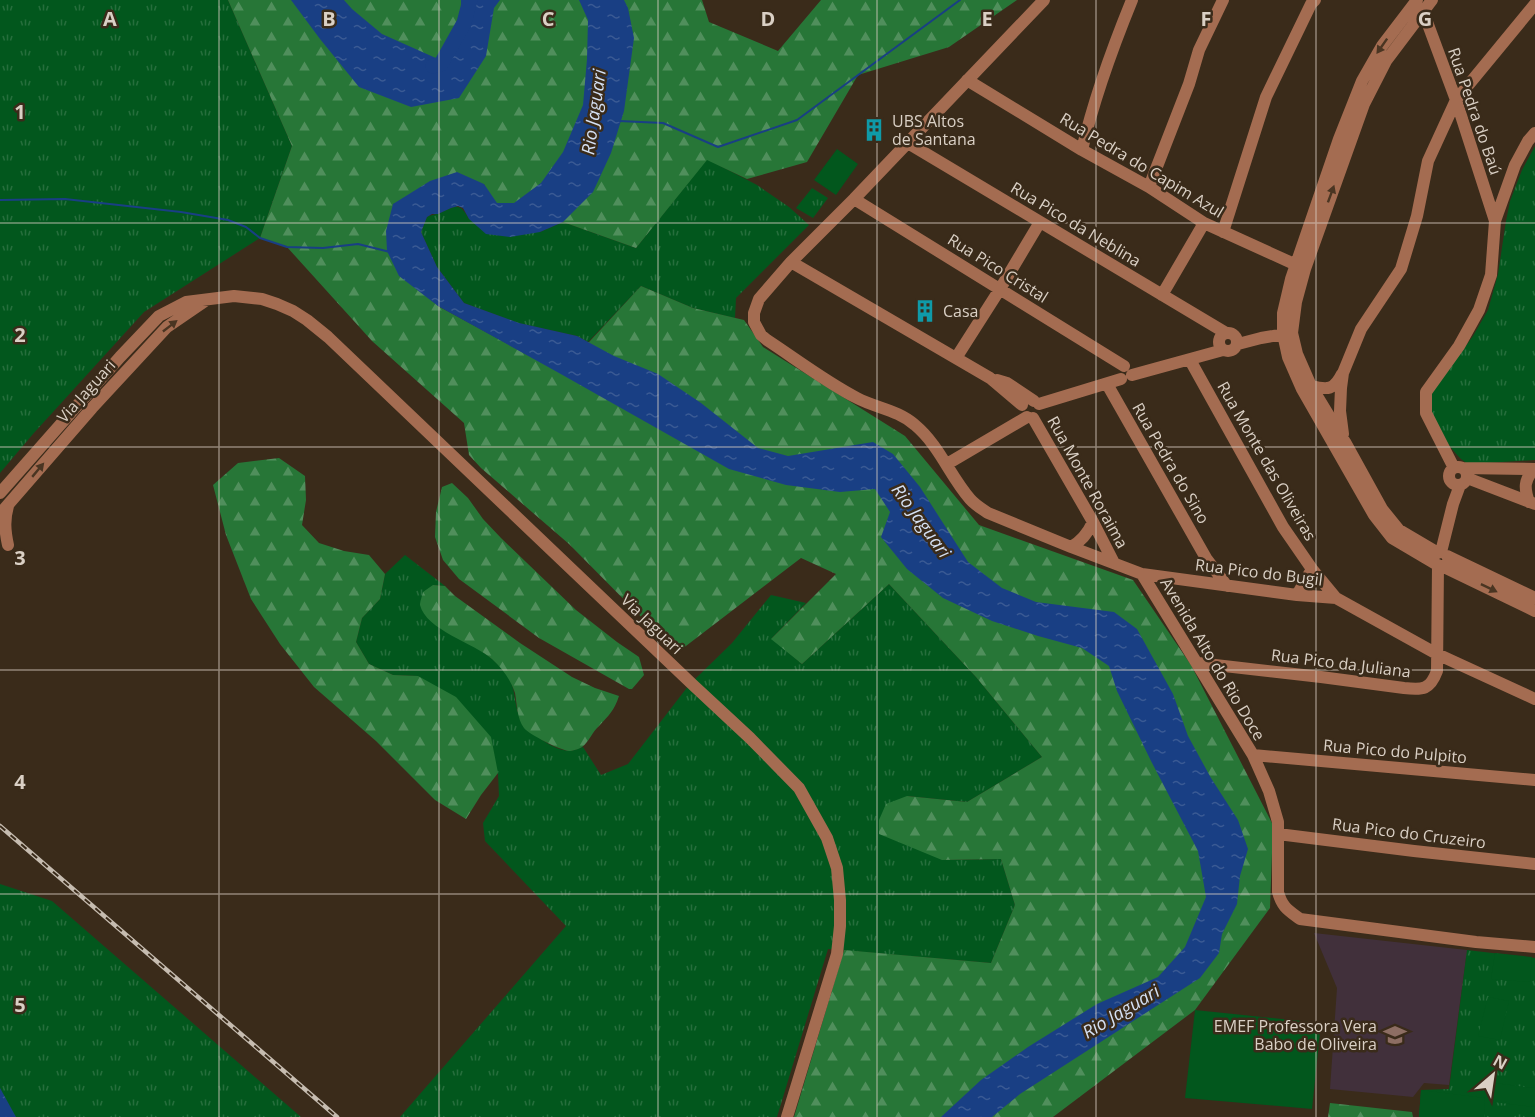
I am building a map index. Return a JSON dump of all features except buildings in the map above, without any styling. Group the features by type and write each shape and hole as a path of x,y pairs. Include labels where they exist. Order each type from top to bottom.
{"street":[{"name":"Avenida Alto do Rio Doce","path":"1044,0 791,262 759,299 754,313 754,322 761,335 849,394 867,403 898,413 913,423 922,431 977,506 988,513 1142,574 1253,755 1275,808 1278,822 1278,892 1280,902 1286,909 1300,919 1476,942 1535,947"},
{"path":"1082,150 1109,57 1132,0"},
{"path":"1149,187 1189,84 1199,50 1223,0"},
{"path":"1223,232 1266,97 1315,0"},
{"path":"1432,0 1420,6 1382,46 1362,81 1342,129 1300,267 1286,298 1283,313 1288,333 1311,386 1382,509 1399,530 1440,559 1535,611"},
{"path":"1311,386 1329,388 1337,384 1361,329 1401,269 1417,216 1428,161 1456,100 1535,4"},
{"name":"Rua Pedra do Baú","path":"1420,6 1456,100 1495,221"},
{"name":"Rua Pedra do Capim Azul","path":"967,80 1082,150 1149,187 1204,223 1300,267"},
{"path":"1495,221 1515,165 1535,133"},
{"name":"Rua Pico da Neblina","path":"908,143 1233,337"},
{"name":"Rua Pico Cristal","path":"854,199 1000,289 1126,373"},
{"name":"Rua Pico da Juliana","path":"1198,663 1418,689 1426,687 1433,681 1437,671 1440,559 1460,476 1426,413 1426,392 1459,346 1479,310 1491,275 1495,221"},
{"path":"956,358 1040,222"},
{"path":"1162,295 1204,223"},
{"name":"Rua Monte Roraima","path":"791,262 990,378 1022,405"},
{"name":"Via Jaguari","path":"0,493 159,316 186,302 234,296 262,299 293,312 321,331 750,738 799,788 827,838 837,868 840,926 837,954 787,1117"},
{"name":"Via Jaguari","path":"4,510 92,408 167,327 206,300"},
{"path":"1030,418 1021,410 1022,405 1029,400 1036,403 1107,384 1126,373 1190,360 1223,350 1220,345 1221,336 1261,338 1288,333"},
{"path":"1288,333 1288,357 1302,389 1374,515 1392,538 1535,598"},
{"name":"Rua Monte das Oliveiras","path":"1190,360 1283,527 1312,569 1336,598 1437,654 1535,699"},
{"path":"1343,373 1340,411 1345,442"},
{"name":"Rua Monte Roraima","path":"990,378 1007,383 1036,403"},
{"name":"Rua Pedra do Sino","path":"1107,384 1206,558 1227,586"},
{"path":"947,464 1039,412 1036,403"},
{"name":"Rua Monte Roraima","path":"1030,418 1093,522 1113,562"},
{"path":"1460,476 1495,468 1534,469"},
{"path":"1532,503 1525,485 1534,469"},
{"path":"1460,476 1532,503"},
{"path":"4,510 8,545"},
{"path":"1071,547 1084,538 1093,522"},
{"path":"1192,581 1201,570 1206,558"},
{"path":"1297,595 1312,569"},
{"name":"Rua Pico do Bugil","path":"1142,574 1297,595 1336,598"},
{"name":"Rua Pico do Pulpito","path":"1253,755 1535,780"},
{"name":"Rua Pico do Cruzeiro","path":"1278,834 1535,864"}],"shaded area":[{"name":"EMEF Professora Vera Babo de Oliveira","path":"1314,933 1467,950 1449,1085 1424,1083 1413,1097 1330,1089 1337,988"}],"green space":[{"path":"0,0 228,0 292,146 260,238 144,312 0,473"},
{"path":"228,0 702,0 709,22 778,51 821,0 1017,0 949,47 858,75 807,162 747,179 707,160 636,248 563,222 494,217 484,184 393,204 438,306 559,372 641,286 693,308 744,320 763,347 905,436 979,525 1133,580 1191,665 1273,825 1270,908 1195,1010 1053,1117 794,1117 844,950 991,963 1015,905 1001,859 942,860 879,834 879,820 886,804 907,796 967,802 1042,757 976,677 889,584 802,664 771,639 836,574 801,558 682,649 667,643 569,544 469,455 464,423 372,341 287,247 260,238 292,146"},
{"path":"1535,146 1535,460 1469,464 1458,456 1440,432 1431,410 1431,398 1433,391 1473,336 1488,310 1498,274 1510,201 1522,170"},
{"path":"837,149 858,164 836,195 814,180"},
{"path":"707,159 757,185 789,207 809,225 736,298 735,318 693,308 641,286 588,342 577,336 518,323 464,303 437,267 421,232 427,217 458,207 469,219 540,232 563,222 636,248"},
{"path":"812,188 828,198 813,218 796,208"},
{"path":"279,458 305,476 306,500 302,525 319,543 344,551 369,555 385,574 380,599 362,618 356,642 369,664 393,675 418,676 456,697 491,737 498,773 466,819 435,800 376,741 314,687 280,644 251,599 226,535 213,485 238,463"},
{"path":"452,483 468,498 501,538 576,610 639,657 644,675 632,689 539,638 459,579 443,560 435,537 436,512 442,487"},
{"path":"405,555 445,586 433,585 480,650 497,663 507,675 512,685 518,713 528,728 541,739 562,750 571,751 583,747 601,775 628,764 689,685 732,643 771,595 806,603 772,638 802,664 889,584 976,677 1042,757 967,802 907,796 942,860 1001,859 1015,905 991,963 828,949 777,1117 400,1117 566,926 485,841 483,823 499,796 498,773 418,676 393,675 369,664 356,642 362,618 380,599 385,574"},
{"path":"433,585 445,586 455,596 520,643 572,677 619,696 611,712 581,748 565,750 524,728 513,688 499,666 484,653 441,629 424,614 420,605 423,592"},
{"path":"0,884 52,901 301,1117 0,1117"},
{"path":"1467,950 1535,958 1535,1117 1419,1117 1421,1090 1449,1089"},
{"path":"1495,953 1532,957 1530,982 1491,979"},
{"path":"1488,997 1509,1001 1500,1040 1478,1036"},
{"path":"1195,1010 1321,1023 1312,1109 1185,1098"},
{"path":"1495,1083 1535,1088 1535,1107 1493,1102"},
{"path":"1421,1090 1485,1098 1484,1117 1419,1117"},
{"path":"1330,1103 1412,1112 1413,1117 1328,1117"}],"water":[{"path":"291,0 344,0 382,34 438,59 457,48 462,32 461,0 500,0 494,8 486,56 459,98 411,107 359,87"},
{"path":"579,0 624,0 628,8 634,38 624,111 611,153 593,192 563,222 540,232 510,237 486,234 469,219 463,208 458,206 427,217 421,232 437,267 464,303 519,323 577,336 614,356 658,374 701,403 758,448 788,456 873,442 893,454 920,487 968,562 1002,588 1036,602 1114,612 1137,629 1173,694 1188,736 1238,820 1248,849 1240,876 1237,904 1222,934 1219,953 1200,978 1020,1094 992,1117 941,1117 981,1080 1028,1047 1097,1004 1158,977 1185,947 1206,897 1198,851 1117,691 1109,666 1082,648 992,621 943,598 907,569 881,537 890,512 875,489 840,492 786,485 729,469 438,306 399,276 387,251 386,231 393,204 430,181 457,172 484,184 497,203 514,203 541,183 563,152 583,105 588,20"},
{"path":"0,1088 16,1117 0,1117"}],"waterway":[{"name":"Rio Jaguari","path":"433,66 441,64 464,23 470,0"},
{"path":"619,121 663,123 718,147 797,120 960,0"},
{"path":"0,200 65,199 181,212 228,220 246,227 260,238 287,247 323,248 358,244 390,252"}],"railway":[{"path":"0,826 337,1117"}],"place":[{"name":"UBS Altos de Santana","path":"874,130"},
{"name":"Casa","path":"925,311"},
{"name":"EMEF Professora Vera Babo de Oliveira","path":"1395,1035"}]}
